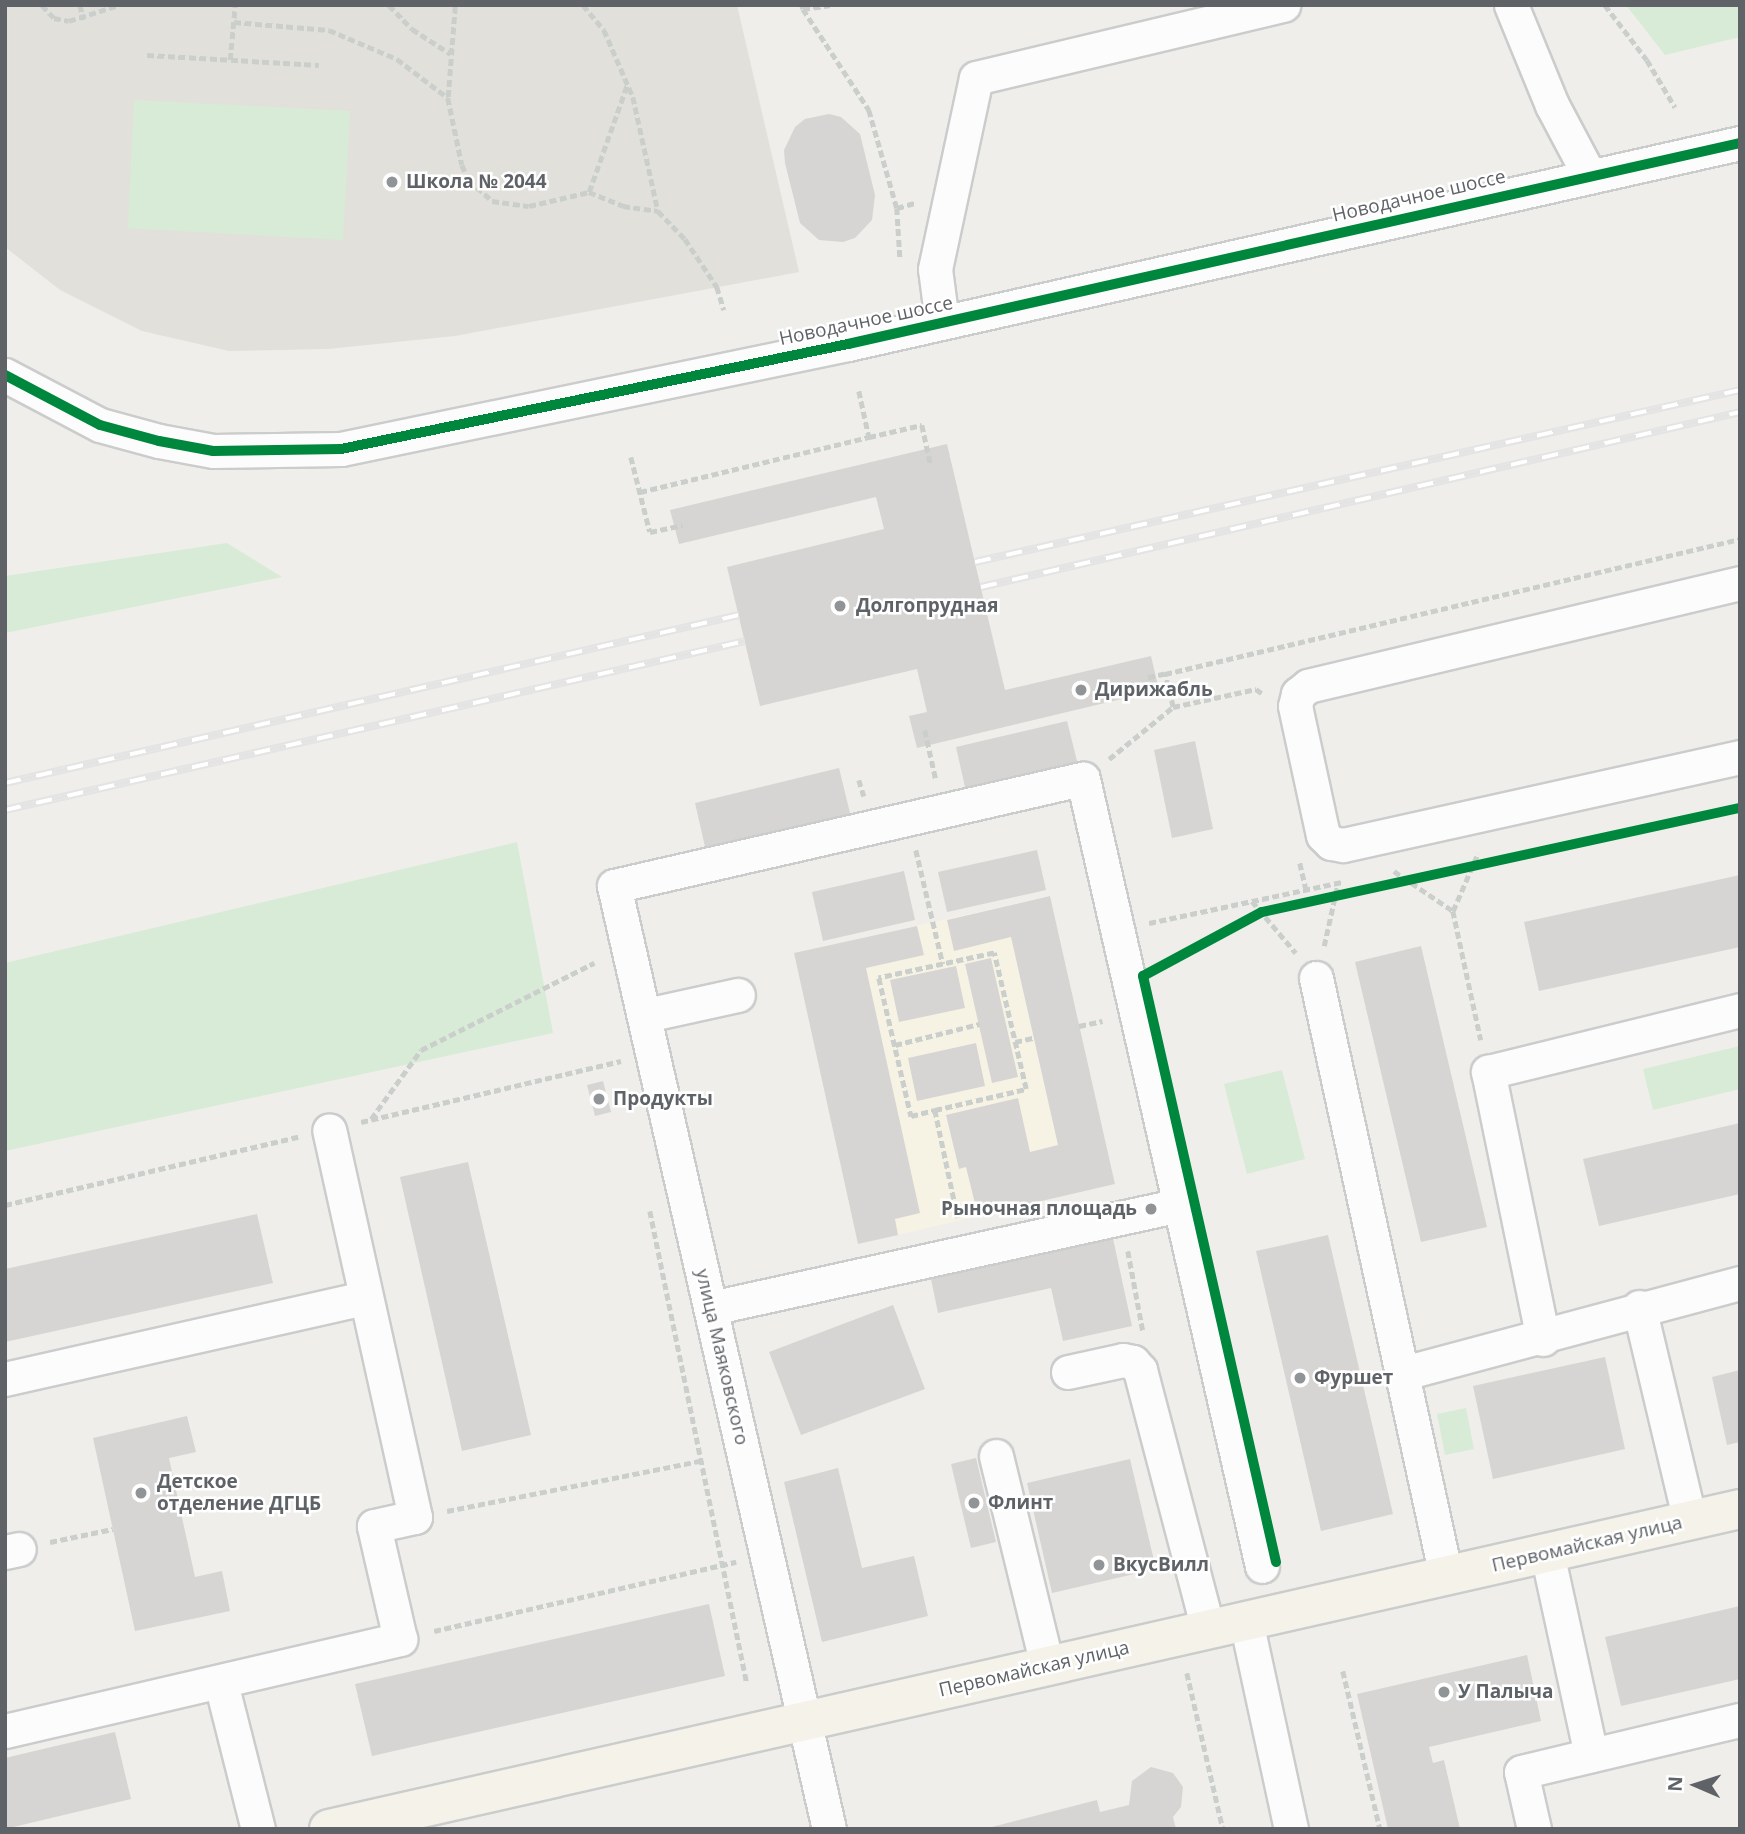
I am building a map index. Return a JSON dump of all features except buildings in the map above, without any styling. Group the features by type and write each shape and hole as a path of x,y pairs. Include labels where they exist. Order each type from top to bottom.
{"main road":[{"name":"Первомайская улица","path":"329,1829 1740,1510"}],"street":[{"path":"942,322 935,269 976,78 1283,5"},
{"path":"1511,5 1552,105 1589,176"},
{"name":"Новодачное шоссе","path":"5,375 100,425 214,451 275,453 341,449 942,322 1740,143"},
{"path":"1740,583 1308,686 1298,694 1295,706 1323,835 1331,843 1343,845 1740,757"},
{"path":"908,819 1083,779 1262,1566"},
{"name":"улица Маяковского","path":"829,1829 646,1015 614,886 908,819"},
{"path":"1316,978 1446,1576"},
{"path":"646,1015 738,995"},
{"path":"1543,1339 1488,1072 1740,1010"},
{"path":"5,1731 221,1683 400,1639 374,1526 415,1517 329,1129"},
{"path":"711,1308 965,1250 1180,1205"},
{"path":"1404,1373 1543,1339 1639,1307 1740,1283"},
{"path":"5,1379 365,1298"},
{"path":"1639,1307 1690,1521"},
{"path":"1068,1372 1123,1360 1133,1362 1140,1370 1208,1630"},
{"path":"996,1456 1047,1666"},
{"path":"1547,1553 1591,1755"},
{"path":"1246,1621 1292,1829"},
{"path":"221,1683 258,1829"},
{"path":"1535,1829 1521,1772 1740,1720"}],"path":[{"path":"42,5 54,18 84,19 119,5"},
{"path":"80,5 84,19"},
{"path":"230,60 235,5"},
{"path":"389,5 412,29 451,55"},
{"path":"455,5 449,98 462,165 469,180 492,201 529,206 589,192 623,206 658,211"},
{"path":"583,5 604,30 628,85 642,128 658,211 685,239 717,287 724,310"},
{"path":"830,5 803,7 869,110 897,208 901,264"},
{"path":"1605,5 1647,60 1675,107"},
{"path":"234,22 329,30 397,59 449,98"},
{"path":"147,55 319,65"},
{"path":"589,192 628,85"},
{"path":"859,391 869,437"},
{"path":"640,492 922,425 931,466"},
{"path":"631,457 650,532 682,525"},
{"path":"1147,678 1740,539"},
{"path":"1165,674 1173,707"},
{"path":"1083,779 1173,707 1261,689 1266,705"},
{"path":"925,730 943,811"},
{"path":"908,819 943,964"},
{"path":"1297,850 1306,890"},
{"path":"1478,853 1452,911 1488,1072"},
{"path":"1460,869 1486,863"},
{"path":"1394,871 1452,911"},
{"path":"1384,886 1421,877"},
{"path":"1316,978 1338,882"},
{"path":"1251,919 1262,912 1347,894"},
{"path":"1252,901 1316,978"},
{"path":"595,950 597,975"},
{"path":"995,953 1007,1017 1026,1089 911,1116 879,978 943,964 995,953"},
{"path":"370,1119 421,1050 594,963"},
{"path":"895,1045 979,1024"},
{"path":"1015,1042 1033,1038"},
{"path":"616,1049 622,1074"},
{"path":"934,1110 965,1250"},
{"path":"649,1208 720,1566 747,1683"},
{"path":"1121,1217 1145,1325 1133,1362"},
{"path":"415,1517 700,1461"},
{"path":"12,1550 113,1529"},
{"path":"400,1639 767,1554"},
{"path":"1185,1667 1223,1829"},
{"path":"1343,1671 1380,1829"}],"shaded area":[{"name":"Школа № 2044","path":"5,5 737,5 799,272 455,336 328,349 229,351 142,331 60,290 5,247"},
{"path":"1050,896 1115,1184 858,1244 794,953"}],"green space":[{"path":"1626,5 1740,5 1740,37 1665,55"},
{"path":"134,100 350,111 343,240 128,228"},
{"path":"227,543 282,577 5,633 5,576"},
{"path":"517,842 553,1033 5,1151 5,963"},
{"path":"1740,1046 1740,1089 1653,1110 1643,1069"},
{"path":"1282,1070 1305,1159 1247,1174 1224,1084"},
{"path":"1466,1408 1474,1449 1445,1455 1437,1414"}],"railway":[{"path":"975,562 1740,390"},
{"path":"981,587 1740,412"},
{"path":"5,783 739,615"},
{"path":"5,810 745,641"}],"cycle path":[{"path":"5,375 100,425 159,441 213,451 341,449 848,344 1740,143"},
{"path":"1276,1562 1143,976 1262,912 1740,808"}],"place":[{"name":"Школа № 2044","path":"392,182"},
{"name":"Долгопрудная","path":"840,606"},
{"name":"Дирижабль","path":"1081,690"},
{"name":"Продукты","path":"599,1099"},
{"name":"Рыночная площадь","path":"1151,1209"},
{"name":"Фуршет","path":"1300,1378"},
{"name":"Детское отделение ДГЦБ","path":"141,1493"},
{"name":"Флинт","path":"974,1503"},
{"name":"ВкусВилл","path":"1099,1565"},
{"name":"У Палыча","path":"1444,1692"}]}
